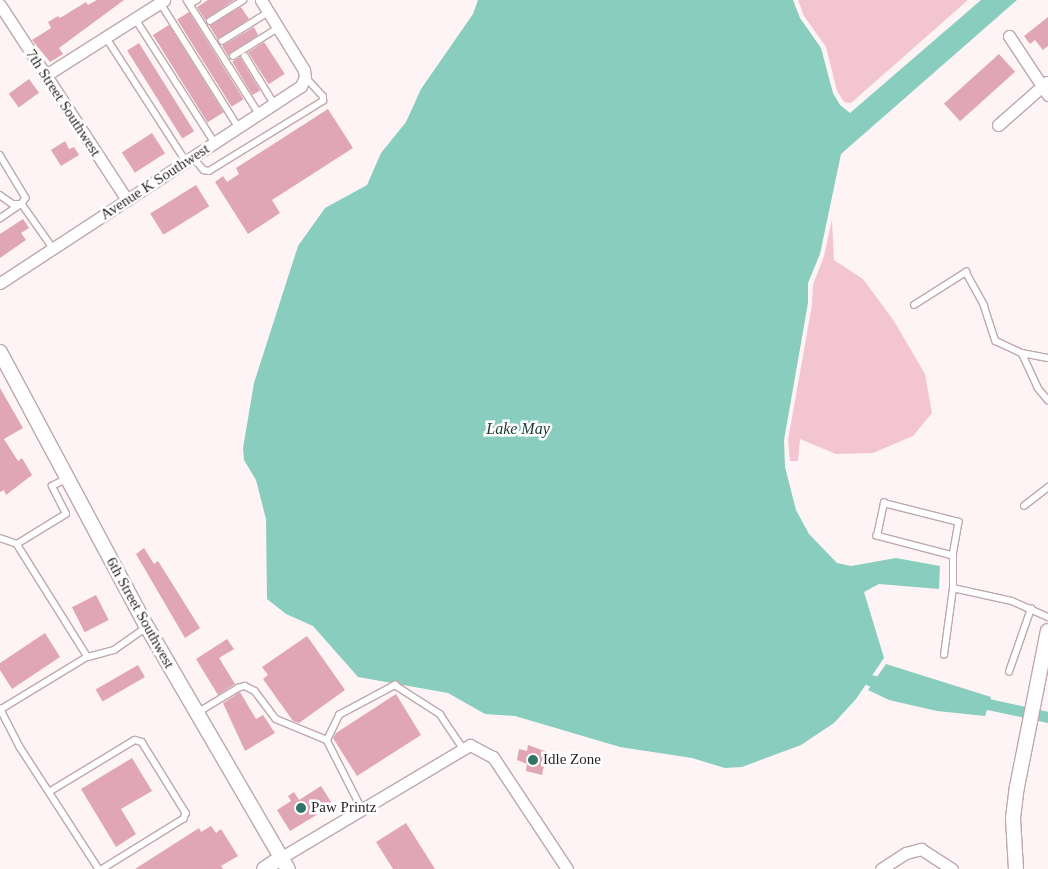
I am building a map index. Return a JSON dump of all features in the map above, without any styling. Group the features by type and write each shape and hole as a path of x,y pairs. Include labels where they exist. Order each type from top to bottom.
{"street":[{"path":"261,0 306,77"},
{"path":"46,75 162,1"},
{"name":"7th Street Southwest","path":"0,5 126,200"},
{"path":"998,125 1046,87 1009,36"},
{"name":"Avenue K Southwest","path":"0,284 189,159 296,92 306,77"},
{"name":"6th Street Southwest","path":"0,352 66,479 147,627 285,863"},
{"path":"1016,869 1013,818 1048,631"},
{"path":"264,869 285,863 362,810 462,747 474,745 486,751 563,868"},
{"path":"881,869 906,853 921,849 952,869"}],"lane":[{"path":"197,0 188,2 260,115"},
{"path":"210,21 243,0"},
{"path":"162,1 239,128"},
{"path":"222,41 269,12"},
{"path":"135,18 216,143"},
{"path":"233,56 278,28"},
{"path":"106,37 189,159 204,170 209,171 323,101 323,97 306,77"},
{"path":"244,56 275,105"},
{"path":"0,155 26,198 22,204 0,218"},
{"path":"0,195 13,204 22,204"},
{"path":"22,204 53,248"},
{"path":"914,304 966,272 984,305 996,341 1022,353 1048,358"},
{"path":"1022,353 1038,388 1048,400"},
{"path":"17,544 66,514 52,486 66,479"},
{"path":"1024,506 1048,487"},
{"path":"944,656 952,588 953,556 959,522 884,503 877,536 953,556"},
{"path":"0,538 17,544 88,657"},
{"path":"952,588 1012,601 1048,617"},
{"path":"1009,672 1031,609"},
{"path":"49,792 135,740 142,742 186,814 184,819 101,869 49,792 0,709 88,657 114,650 147,627"},
{"path":"327,740 339,715 395,685 440,714 462,747"},
{"path":"197,713 245,686 255,691 276,720 327,740 362,810"}],"shaded area":[{"path":"798,0 968,0 851,103 844,102 837,91 826,47 804,16"},
{"path":"832,219 834,260 863,279 894,321 925,374 932,413 913,436 873,453 836,454 800,439 798,461 790,461 788,440 812,305 813,285 824,256"}],"water":[{"name":"Lake May","path":"478,0 793,0 800,18 821,48 833,93 840,105 850,113 981,0 1017,0 841,154 820,254 808,283 808,303 784,440 785,467 796,510 809,534 837,563 851,566 896,558 940,566 939,589 879,584 864,592 884,658 856,699 834,723 801,745 742,767 725,768 692,758 620,747 515,716 485,714 448,693 358,677 313,626 286,614 267,599 266,519 256,480 244,460 243,448 254,383 298,246 325,208 367,185 381,153 406,122 421,89 473,14"},
{"path":"886,664 991,697 985,716 937,711 889,700 868,690"}],"building":[{"path":"97,0 124,0 59,48 63,54 50,62 32,40 51,28 48,22 58,16 60,18 86,2 88,5"},
{"path":"208,0 234,0 205,20 197,7"},
{"path":"241,7 249,19 218,40 209,25"},
{"path":"189,12 244,99 232,107 177,19"},
{"path":"1048,17 1048,46 1043,50 1035,40 1030,44 1024,36"},
{"path":"169,25 224,112 207,122 153,35"},
{"path":"254,27 258,35 228,56 222,46"},
{"path":"264,42 285,74 269,84 248,52"},
{"path":"139,43 194,131 182,139 127,50"},
{"path":"999,54 1015,72 960,121 944,104"},
{"path":"240,57 260,90 252,95 232,62"},
{"path":"29,79 39,93 19,107 9,94"},
{"path":"328,109 353,148 272,200 280,213 248,234 215,182 223,176 227,182 239,174 236,168"},
{"path":"152,133 165,153 135,173 122,153"},
{"path":"65,141 69,149 74,147 79,155 61,166 51,150"},
{"path":"196,185 209,206 163,235 150,214"},
{"path":"23,219 29,228 21,233 26,240 0,258 0,234"},
{"path":"0,388 23,428 4,439 18,461 22,458 32,475 6,495 4,490 0,492"},
{"path":"144,548 154,564 158,561 200,628 185,638 136,554"},
{"path":"96,595 109,620 85,632 72,607"},
{"path":"45,633 60,657 12,689 0,670 0,663"},
{"path":"307,636 345,690 299,723 293,721 263,679 268,675 262,667"},
{"path":"227,639 234,649 219,658 235,684 218,695 196,659"},
{"path":"138,665 145,677 103,702 96,690"},
{"path":"240,692 256,719 263,715 275,733 245,751 223,703"},
{"path":"396,694 421,735 357,776 333,738 336,733"},
{"name":"Idle Zone","path":"528,745 547,752 542,775 526,771 527,764 517,760 519,749 527,751"},
{"path":"132,758 152,791 121,809 136,834 116,847 81,789"},
{"path":"321,786 333,805 290,831 277,810 291,801 288,796 294,792 299,800"},
{"path":"406,823 435,869 393,869 376,842"},
{"path":"211,826 216,833 221,829 238,856 221,866 223,869 135,869 199,828 201,832"}],"waterway":[{"path":"869,680 890,684"},
{"path":"974,701 1048,717"}],"place":[{"name":"Idle Zone","path":"533,760"},
{"name":"Paw Printz","path":"301,808"}]}
